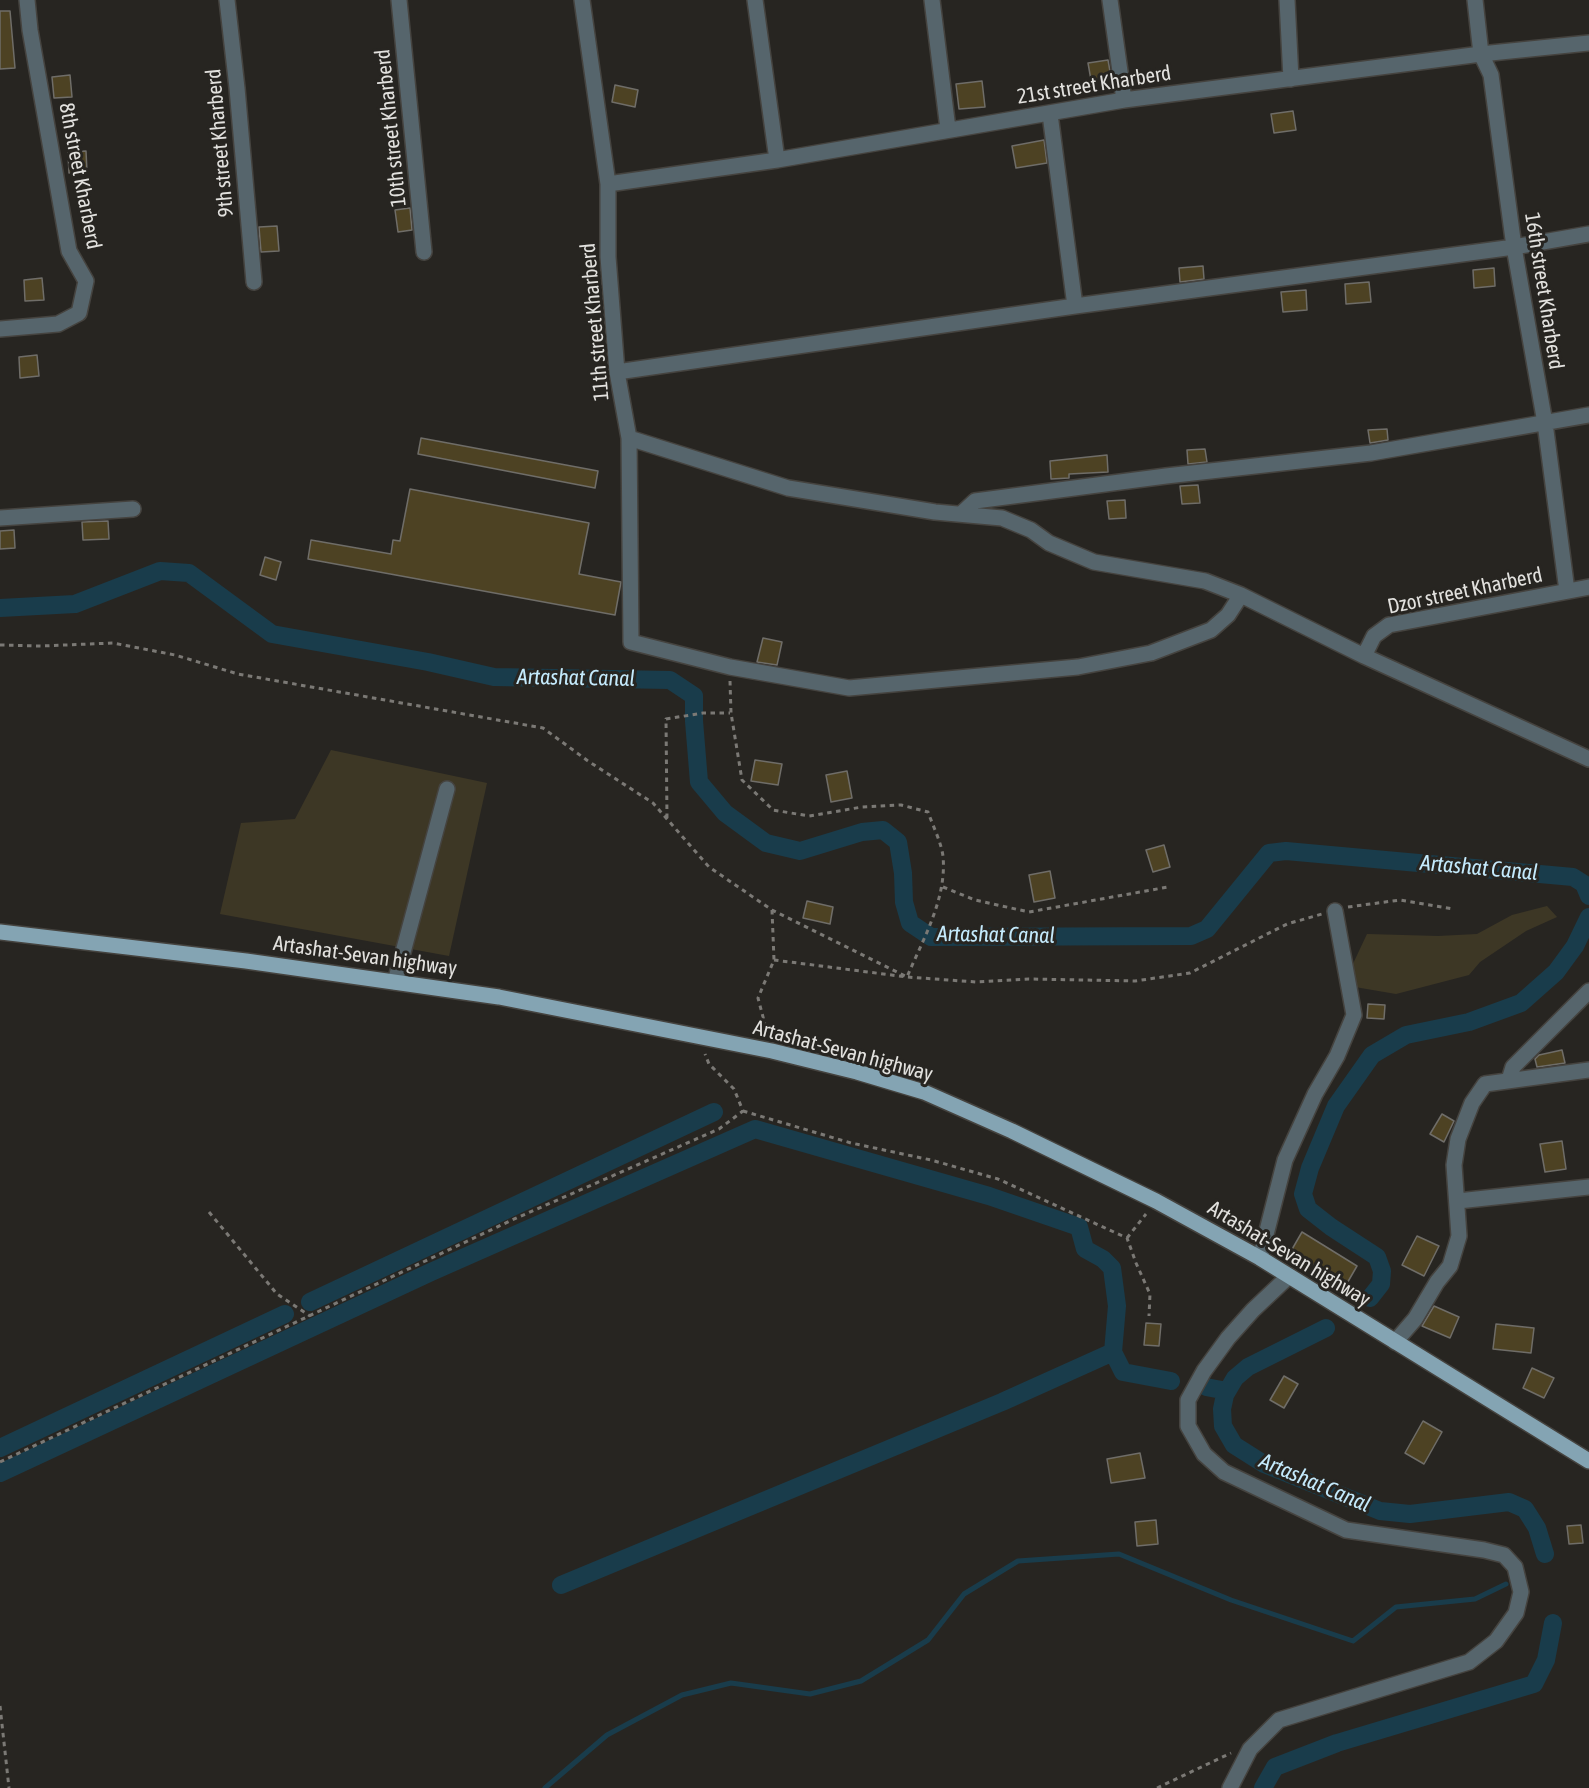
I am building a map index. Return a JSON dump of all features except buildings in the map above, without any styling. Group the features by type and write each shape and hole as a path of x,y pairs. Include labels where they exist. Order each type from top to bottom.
{"main road":[{"name":"Artashat-Sevan highway","path":"0,932 246,961 521,1001 772,1051 857,1072 924,1092 1012,1131 1156,1201 1260,1258 1589,1461"}],"street":[{"name":"8th street Kharberd","path":"0,329 58,324 79,313 86,281 69,251 30,30 27,0"},
{"name":"9th street Kharberd","path":"227,0 254,282"},
{"name":"10th street Kharberd","path":"399,0 424,252"},
{"name":"11th street Kharberd","path":"582,0 608,184 608,257 617,372 629,438 631,642 730,667"},
{"path":"755,0 777,160"},
{"path":"932,0 948,129"},
{"path":"1110,0 1124,100"},
{"path":"1287,0 1291,79"},
{"name":"16th street Kharberd","path":"1475,0 1481,54 1491,75 1515,248 1545,423 1568,591"},
{"name":"21st street Kharberd","path":"608,184 777,160 1124,100 1481,54 1589,44"},
{"path":"1050,114 1076,306"},
{"path":"617,372 1076,306 1515,248 1589,234"},
{"path":"962,513 975,501 1166,476 1371,453 1589,416"},
{"path":"629,438 788,488 935,512 1002,518 1031,530 1049,543 1094,562 1205,580 1589,759"},
{"path":"0,518 132,509"},
{"name":"Dzor street Kharberd","path":"1364,656 1374,636 1389,625 1589,587"},
{"path":"730,667 849,688 1078,667 1151,653 1211,630 1228,615 1241,595"},
{"path":"395,982 447,789"},
{"path":"1260,1258 1285,1160 1315,1094 1337,1056 1354,1015 1335,910"},
{"path":"1509,1080 1513,1066 1589,991"},
{"path":"1395,1342 1415,1319 1437,1282 1450,1266 1459,1236 1454,1165 1458,1139 1472,1103 1485,1084 1589,1070"},
{"path":"1458,1201 1589,1187"},
{"path":"1230,1788 1250,1749 1279,1720 1469,1662 1496,1641 1516,1612 1521,1592 1515,1567 1504,1555 1484,1550 1346,1530 1224,1472 1204,1454 1188,1426 1188,1400 1204,1371 1228,1338 1289,1276"}],"path":[{"path":"0,645 114,643 175,656 238,674 543,728 588,761 653,803 709,867 772,910 907,977"},
{"path":"730,667 731,713 742,780 773,810 809,816 862,807 901,805 928,812 943,855 943,887 927,932 907,977"},
{"path":"667,820 666,719 703,713 731,713"},
{"path":"943,887 975,900 1029,912 1168,887"},
{"path":"774,960 907,977 976,982 1029,979 1135,981 1190,973 1287,924 1354,905 1400,900 1453,909"},
{"path":"772,910 774,960 758,998 772,1051"},
{"path":"698,1036 709,1064 734,1089 743,1111"},
{"path":"743,1111 851,1143 931,1160 998,1179 1127,1238 1150,1294 1149,1316"},
{"path":"0,1462 512,1220 719,1129 743,1111"},
{"path":"1127,1238 1156,1201"},
{"path":"209,1212 277,1294 310,1316"},
{"path":"0,1706 9,1788"},
{"path":"1157,1788 1228,1754 1250,1749"}],"shaded area":[{"path":"331,750 487,783 449,956 220,914 241,823 295,819"},
{"path":"1547,906 1557,917 1526,931 1480,962 1469,975 1396,994 1355,987 1351,968 1367,934 1438,936 1477,934 1512,915"}],"waterway":[{"name":"Artashat Canal","path":"0,608 75,604 160,571 189,573 272,634 428,662 494,677 670,680 694,696 699,782 725,813 766,843 800,851 862,832 883,830 898,842 903,873 904,902 910,923 931,937 1191,936 1207,929 1269,853 1286,851 1573,877 1584,884 1589,896"},
{"name":"Artashat Canal","path":"1370,1298 1381,1284 1382,1271 1377,1257 1308,1209 1303,1194 1310,1168 1336,1106 1372,1055 1406,1035 1469,1022 1521,1003 1556,972 1575,946 1589,917"},
{"path":"310,1302 714,1112"},
{"path":"0,1473 431,1272 755,1129 989,1196 1079,1227 1085,1249 1103,1259 1112,1268 1117,1306 1113,1352 1123,1372 1171,1381"},
{"path":"0,1448 285,1314"},
{"name":"Artashat Canal","path":"1326,1328 1248,1367 1235,1378 1225,1395 1222,1409 1223,1426 1234,1445 1264,1464 1380,1511 1410,1514 1509,1502 1525,1509 1537,1528 1545,1554"},
{"path":"561,1585 1002,1402 1113,1352"},
{"path":"1206,1387 1227,1391"},
{"path":"545,1788 607,1735 682,1695 731,1683 810,1694 861,1681 928,1640 964,1594 1018,1561 1119,1554 1231,1600 1353,1641 1396,1607 1475,1599 1506,1584"},
{"name":"Artashat Canal","path":"1263,1788 1275,1767 1337,1743 1534,1684 1546,1660 1553,1623"}]}
